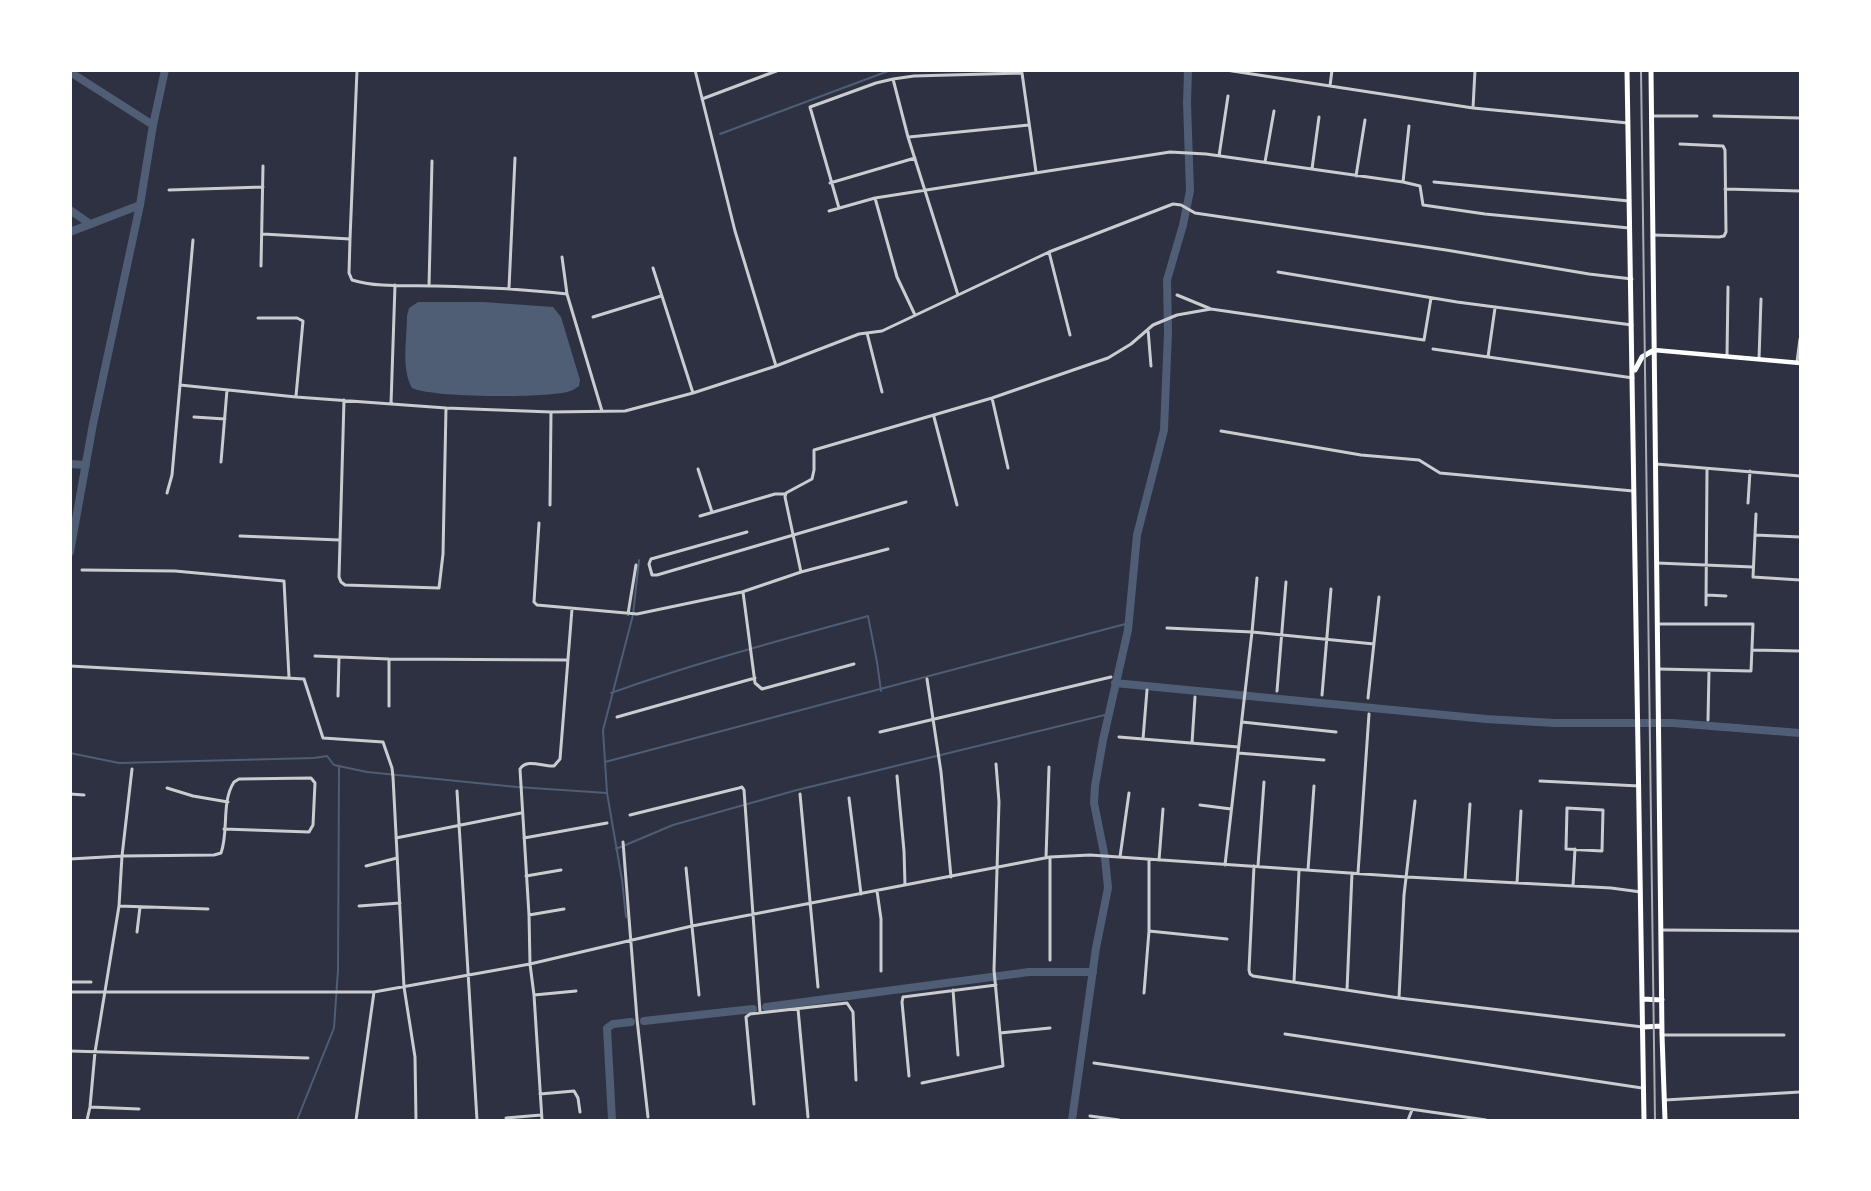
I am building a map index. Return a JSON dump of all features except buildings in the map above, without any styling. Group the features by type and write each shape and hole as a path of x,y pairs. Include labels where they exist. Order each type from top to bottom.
{"main road":[{"path":"1628,70 1644,1120"},
{"path":"1651,70 1662,1035 1665,1120"},
{"path":"1633,378 1638,361 1654,350 1799,363"},
{"path":"1642,999 1662,1000"},
{"path":"1642,1027 1662,1026"}],"street":[{"path":"357,70 349,273 352,280 361,283 509,288 567,294"},
{"path":"695,70 735,231 776,366"},
{"path":"702,99 779,70"},
{"path":"1226,70 1473,108 1629,123"},
{"path":"1330,86 1332,70"},
{"path":"1473,108 1475,70"},
{"path":"839,208 810,107 893,79 914,76 1022,73 1036,172"},
{"path":"893,79 908,137 958,295"},
{"path":"1219,156 1228,96"},
{"path":"1265,163 1274,111"},
{"path":"1651,116 1697,116"},
{"path":"1714,116 1800,118"},
{"path":"1312,169 1319,117"},
{"path":"1356,176 1365,120"},
{"path":"908,137 1029,125"},
{"path":"1402,182 1409,126"},
{"path":"1653,236 1724,236 1726,232 1726,153 1723,146 1680,144"},
{"path":"829,211 875,198 925,189 1162,153 1180,153 1219,156 1402,182 1420,186 1423,205 1485,214 1631,228"},
{"path":"509,288 515,158"},
{"path":"830,183 915,158"},
{"path":"429,286 432,160"},
{"path":"261,266 263,166"},
{"path":"1434,182 1631,201"},
{"path":"169,190 263,187"},
{"path":"1725,189 1800,191"},
{"path":"875,198 897,277 915,315"},
{"path":"180,385 296,397 446,408 551,412 634,409 776,366 860,334 882,331 1049,252 1173,204 1181,205 1195,213 1632,279"},
{"path":"263,234 350,239"},
{"path":"167,493 172,475 193,240"},
{"path":"1049,252 1070,335"},
{"path":"562,258 567,294 602,411"},
{"path":"653,268 693,393"},
{"path":"1278,272 1495,308 1632,325"},
{"path":"391,404 395,285"},
{"path":"1727,356 1728,287"},
{"path":"1177,295 1211,309 1424,340 1431,297"},
{"path":"593,317 661,296"},
{"path":"1759,359 1761,299"},
{"path":"1488,357 1495,308"},
{"path":"700,516 775,494 785,494 812,479 814,450 933,417 1108,358 1131,344 1153,325 1177,315 1211,309"},
{"path":"258,318 297,318 303,321 296,397"},
{"path":"1148,329 1151,366"},
{"path":"867,333 882,393"},
{"path":"1799,363 1800,339"},
{"path":"1433,349 1633,378"},
{"path":"221,462 227,390"},
{"path":"992,398 1008,468"},
{"path":"344,400 339,577 345,585 439,588 443,554 446,408"},
{"path":"550,504 551,412"},
{"path":"194,417 225,419"},
{"path":"933,417 957,505"},
{"path":"1221,431 1361,455 1419,460 1440,473 1635,491"},
{"path":"1656,464 1800,476"},
{"path":"1706,605 1707,468"},
{"path":"698,470 712,512"},
{"path":"1748,503 1750,471"},
{"path":"785,494 801,572"},
{"path":"747,532 651,559 649,564 652,574 654,576 906,502"},
{"path":"1756,514 1753,577 1800,580"},
{"path":"540,523 534,602 537,605 637,615 742,592 801,572 888,549"},
{"path":"1755,535 1800,537"},
{"path":"240,536 340,540"},
{"path":"1657,563 1753,567"},
{"path":"630,614 636,565"},
{"path":"82,570 175,571 284,581 289,677"},
{"path":"1225,865 1257,578"},
{"path":"1277,691 1286,582"},
{"path":"1322,695 1331,589"},
{"path":"742,592 755,683 762,689 854,664"},
{"path":"1707,595 1726,597"},
{"path":"1368,698 1378,597"},
{"path":"542,1120 519,769 526,763 550,767 558,764 560,759 572,609"},
{"path":"1658,624 1753,624 1752,671 1658,669"},
{"path":"1167,628 1252,632 1374,644"},
{"path":"1753,650 1800,651"},
{"path":"315,656 389,659 568,660"},
{"path":"338,696 339,657"},
{"path":"389,659 389,706"},
{"path":"70,666 304,679 323,738 383,742 393,777 404,987 415,1057 416,1120"},
{"path":"1708,720 1709,670"},
{"path":"880,732 1111,677"},
{"path":"617,717 755,678"},
{"path":"927,679 938,745 951,877"},
{"path":"1143,739 1147,690"},
{"path":"1192,743 1195,697"},
{"path":"1358,873 1369,714"},
{"path":"1242,722 1336,732"},
{"path":"1119,737 1238,747"},
{"path":"1238,753 1324,760"},
{"path":"922,1083 1003,1066 994,970 999,802 996,764"},
{"path":"1048,767 1050,960"},
{"path":"87,1120 95,1052 119,906 132,770"},
{"path":"897,776 905,886"},
{"path":"70,859 214,855 221,852 222,848 224,829 228,802 234,782 239,779 311,778 315,783 313,825 309,832 224,829"},
{"path":"1540,781 1639,786"},
{"path":"1264,782 1256,866 1250,975 1399,998 1642,1027"},
{"path":"1308,870 1314,786"},
{"path":"167,788 193,796 228,802"},
{"path":"630,815 742,788 745,800 760,1012"},
{"path":"457,791 477,1120"},
{"path":"1120,857 1129,793"},
{"path":"70,794 84,795"},
{"path":"800,794 818,987"},
{"path":"849,798 861,894"},
{"path":"1399,998 1407,877 1415,801"},
{"path":"1465,880 1470,804"},
{"path":"1200,805 1231,809"},
{"path":"1567,808 1603,810 1602,850 1575,849 1565,847 1567,808"},
{"path":"1159,860 1163,809"},
{"path":"1517,883 1521,811"},
{"path":"396,838 521,813"},
{"path":"523,838 607,823"},
{"path":"623,842 648,1117"},
{"path":"1573,886 1575,849"},
{"path":"70,992 374,992 530,964 631,939 752,914 1048,858 1090,855 1641,892"},
{"path":"366,866 397,858"},
{"path":"1144,993 1149,931 1149,859"},
{"path":"686,868 699,995"},
{"path":"526,876 561,870"},
{"path":"1294,982 1299,870"},
{"path":"1347,990 1352,873"},
{"path":"877,891 881,919 881,971"},
{"path":"359,906 400,903"},
{"path":"119,906 208,909"},
{"path":"137,932 141,906"},
{"path":"529,915 564,909"},
{"path":"1661,930 1800,931"},
{"path":"1149,931 1227,939"},
{"path":"70,982 91,982"},
{"path":"909,1076 903,997 996,982"},
{"path":"953,990 958,1055"},
{"path":"356,1120 374,992"},
{"path":"534,995 576,992"},
{"path":"754,1104 746,1017 750,1014 847,1003 853,1011 856,1080"},
{"path":"798,1009 808,1118"},
{"path":"1000,1033 1050,1028"},
{"path":"1285,1034 1644,1088"},
{"path":"1662,1035 1784,1035"},
{"path":"70,1051 308,1058"},
{"path":"1094,1064 1486,1120"},
{"path":"540,1094 574,1091 578,1098 580,1112"},
{"path":"1665,1100 1800,1092"},
{"path":"90,1107 139,1109"},
{"path":"1408,1120 1412,1110"},
{"path":"506,1118 541,1115"},
{"path":"1090,1116 1119,1120"}],"water":[{"path":"418,302 483,302 553,307 561,317 580,380 579,386 570,391 554,394 513,396 442,394 412,388 405,353 407,316 409,308"}],"waterway":[{"path":"70,552 93,424 140,205 165,70"},
{"path":"720,134 891,70"},
{"path":"1072,1120 1096,948 1108,888 1105,858 1094,803 1095,786 1128,630 1137,535 1164,430 1168,332 1167,280 1190,191 1188,70"},
{"path":"70,72 153,125"},
{"path":"70,232 140,205"},
{"path":"70,210 90,224"},
{"path":"70,464 86,465"},
{"path":"626,917 607,793 603,730 633,615 639,560"},
{"path":"611,693 707,662 868,616 881,691"},
{"path":"605,762 1129,623"},
{"path":"1115,683 1486,719 1555,723 1673,723 1800,733"},
{"path":"616,849 673,825 797,790 1109,714"},
{"path":"70,753 119,763 327,756 334,765 367,772 517,787 607,793"},
{"path":"297,1120 334,1028 338,970 339,768"},
{"path":"766,1007 1029,972 1093,972"},
{"path":"644,1021 753,1009"},
{"path":"612,1120 607,1028 613,1024 631,1022"}],"railway":[{"path":"1641,70 1655,1120"}]}
